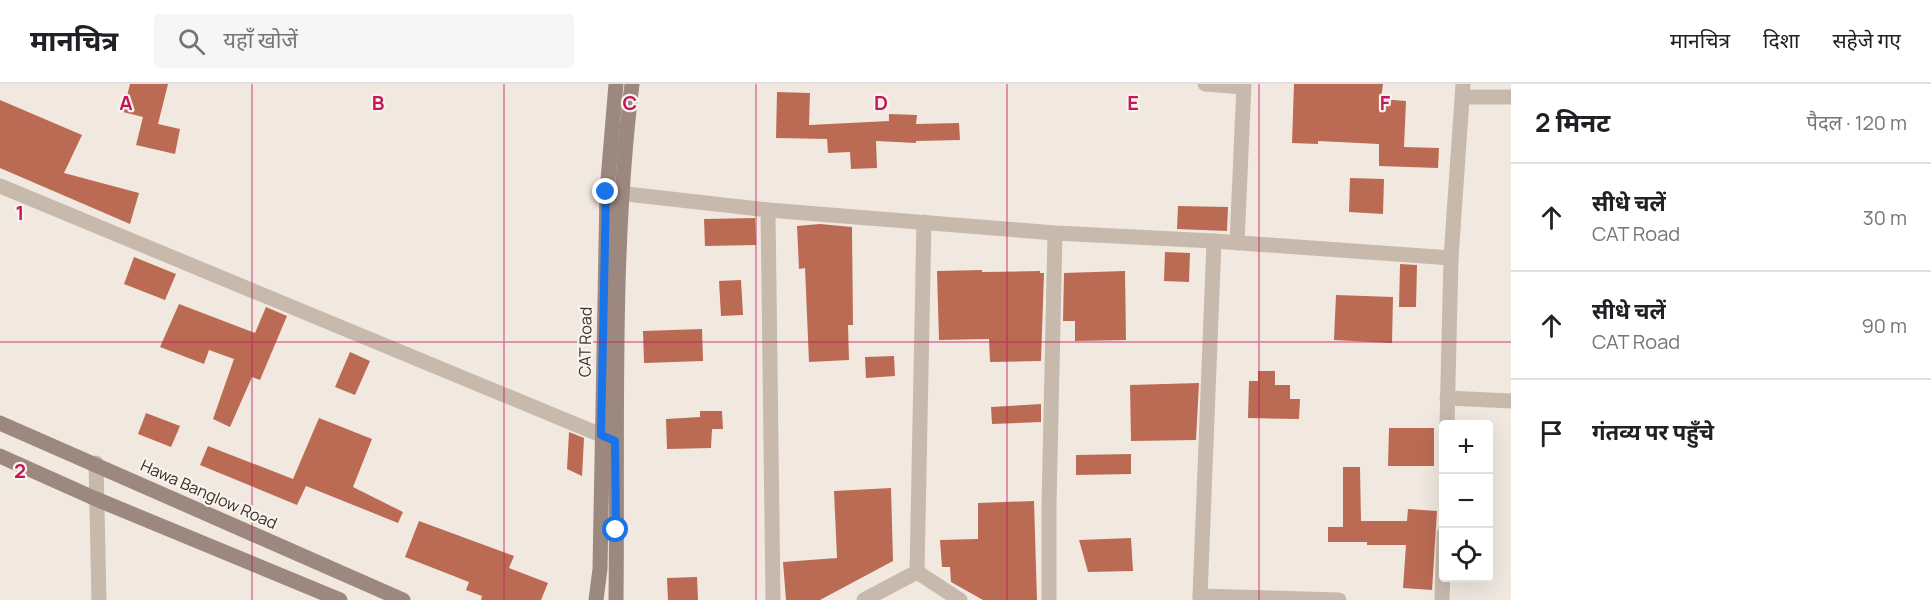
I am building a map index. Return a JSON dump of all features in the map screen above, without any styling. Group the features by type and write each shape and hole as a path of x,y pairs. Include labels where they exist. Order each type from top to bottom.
{"street":[{"name":"CAT Road","path":"596,600 608,438 616,84"},
{"name":"CAT Road","path":"614,193 632,84"},
{"path":"1204,84 1244,86 1237,243"},
{"path":"1447,420 1451,258 1463,91 1511,97"},
{"path":"0,186 608,438"},
{"path":"614,193 768,210 1055,233 1214,241 1451,258"},
{"path":"768,210 773,600"},
{"path":"917,572 924,222"},
{"path":"1049,600 1055,233"},
{"path":"1214,241 1200,598 1339,600"},
{"path":"1447,398 1511,401"},
{"name":"Hawa Banglow Road","path":"0,423 96,463 403,600"},
{"name":"CAT Road","path":"608,438 616,600"},
{"path":"0,456 96,499 340,600"},
{"path":"96,463 99,600"},
{"path":"864,600 917,572"},
{"path":"917,572 960,600"},
{"path":"1442,582 1442,600"}],"building":[{"path":"130,84 168,84 158,124 180,129 175,154 136,145 143,117 123,112"},
{"path":"1294,84 1383,84 1381,99 1406,101 1404,147 1439,148 1438,168 1379,166 1379,144 1318,141 1318,144 1292,143"},
{"path":"777,92 810,93 809,125 889,121 889,114 917,115 916,124 959,123 960,140 916,141 916,143 876,141 877,168 851,169 850,152 828,153 827,139 776,138"},
{"path":"0,100 82,135 64,173 139,193 130,224 0,168"},
{"path":"1350,178 1384,179 1383,214 1349,212"},
{"path":"1178,206 1228,207 1227,231 1177,229"},
{"path":"755,218 756,245 705,246 704,219"},
{"path":"820,224 852,227 853,325 848,325 849,360 809,362 805,268 799,269 797,226"},
{"path":"1165,252 1190,253 1189,282 1164,281"},
{"path":"134,257 176,274 165,300 124,284"},
{"path":"1400,264 1417,265 1416,307 1399,307"},
{"path":"982,270 982,272 1040,271 1044,273 1041,361 990,362 989,339 939,340 937,271"},
{"path":"1125,271 1126,340 1075,341 1075,321 1063,321 1064,273"},
{"path":"741,280 743,315 721,316 719,281"},
{"path":"1336,295 1393,297 1392,343 1334,340"},
{"path":"179,304 255,333 266,307 287,316 260,380 252,377 230,427 213,419 234,359 209,350 204,364 160,347"},
{"path":"702,329 703,361 644,363 643,331"},
{"path":"350,352 370,361 355,395 335,387"},
{"path":"894,356 895,376 866,378 865,357"},
{"path":"1258,371 1275,371 1275,385 1290,385 1290,399 1300,399 1299,419 1248,418 1249,381 1258,381"},
{"path":"1199,383 1196,440 1131,441 1130,385"},
{"path":"1041,404 1041,422 992,424 991,407"},
{"path":"700,411 722,411 723,429 712,429 711,448 667,449 666,419 700,417"},
{"path":"146,413 180,426 171,447 138,434"},
{"path":"319,418 372,439 353,487 403,512 398,523 306,486 297,505 200,465 208,446 293,479"},
{"path":"1389,428 1434,428 1434,466 1388,466"},
{"path":"569,432 584,438 582,476 567,469"},
{"path":"1131,454 1131,474 1076,475 1076,455"},
{"path":"1343,467 1360,467 1361,521 1407,521 1408,509 1437,511 1432,590 1403,588 1406,545 1328,542 1328,527 1343,527"},
{"path":"891,488 893,561 820,600 786,600 783,562 837,558 834,491"},
{"path":"1034,501 1037,600 983,600 951,582 950,567 942,567 940,540 978,539 978,503"},
{"path":"419,521 514,556 509,568 548,583 541,600 481,600 482,596 466,590 469,582 405,557"},
{"path":"1131,538 1133,571 1088,572 1079,540"},
{"path":"697,577 698,600 668,600 667,578"}],"route":[{"path":"606,192 601,435 615,441 616,530"}]}
